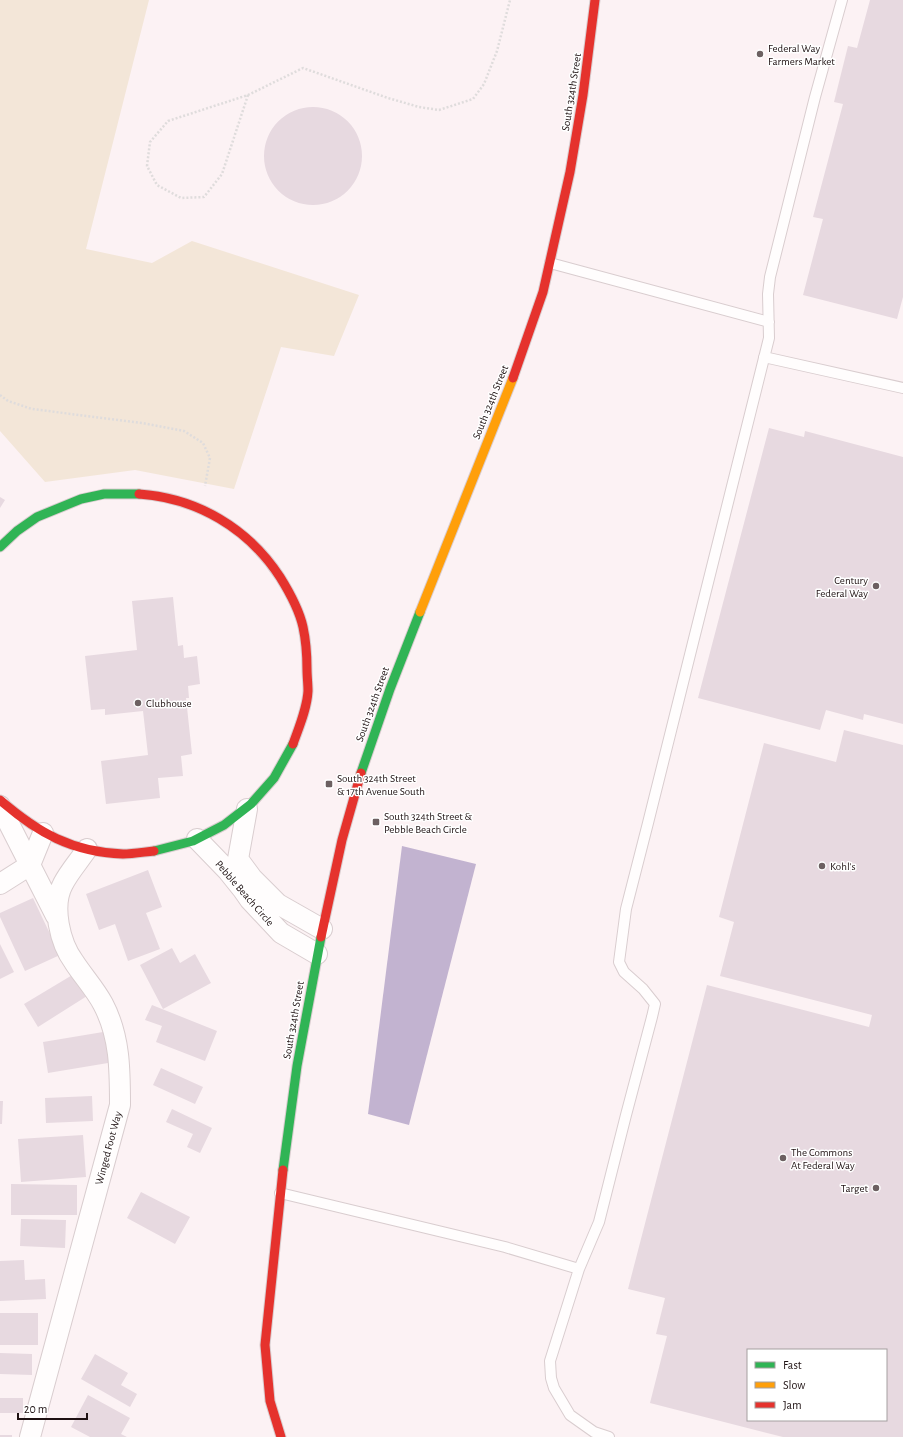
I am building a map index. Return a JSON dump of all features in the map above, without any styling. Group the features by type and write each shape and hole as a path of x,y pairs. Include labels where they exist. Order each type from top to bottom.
{"street":[{"name":"South 324th Street","path":"281,1437 270,1401 265,1346 280,1193 297,1066 322,929 342,840 358,780 390,689 520,360 543,292 570,172 583,95 595,0"},
{"path":"0,800 20,818 43,833 87,850 114,854 147,853 183,846 219,830 247,810 270,784 289,756 300,728 308,689 305,635 297,609 285,583 262,552 238,529 199,507 167,496 129,492 89,497 38,517 3,544"},
{"path":"0,806 56,916"},
{"name":"Pebble Beach Circle","path":"247,810 238,859 252,878 278,904 322,929"},
{"path":"0,884 30,864 43,833"},
{"name":"Pebble Beach Circle","path":"197,839 227,870 250,900 281,933 317,954"},
{"name":"Winged Foot Way","path":"30,1437 120,1105 120,1063 115,1035 103,1005 85,976 73,961 62,936 56,916 62,885 87,850"}],"lane":[{"path":"609,1437 594,1432 570,1415 554,1388 551,1378 550,1361 579,1269 599,1222 652,1018 655,1004 643,989 624,972 619,962 626,908 769,338 768,294 770,277 815,97 842,0"},
{"path":"550,263 769,322"},
{"path":"764,357 903,388"},
{"path":"280,1193 505,1247 579,1269"}],"path":[{"path":"248,95 222,174 204,197 181,198 157,185 147,166 150,142 168,121 248,95 302,68 388,98 419,107 439,110 473,99 484,84 494,58 510,0"},
{"path":"0,396 8,401 32,409 142,423 184,431 203,443 210,458 204,492 199,507"}],"shaded area":[{"path":"0,0 149,0 86,249 152,263 192,241 359,295 334,356 281,347 234,489 135,470 45,482 0,431"},
{"path":"402,846 476,864 409,1125 368,1114"}],"building":[{"path":"870,0 903,0 903,297 897,319 803,295 823,219 813,217 843,104 834,102 848,46 857,48"},
{"path":"313,107 332,110 348,121 359,137 362,156 359,175 348,191 332,202 313,205 294,202 278,191 267,175 264,156 267,137 278,121 294,110"},
{"path":"769,428 804,437 805,431 903,457 903,724 864,714 863,720 826,710 820,730 698,698"},
{"path":"0,497 5,500 0,508"},
{"name":"Clubhouse","path":"173,597 178,646 183,645 184,658 197,656 200,684 188,686 189,698 186,698 192,754 181,756 183,776 158,778 160,798 106,804 101,761 148,755 143,711 105,715 105,709 91,710 85,656 137,650 132,601"},
{"name":"The Commons At Federal Way","path":"844,730 903,745 903,1437 783,1437 650,1403 667,1336 656,1334 665,1298 628,1289 707,985 869,1027 872,1015 720,976 734,922 719,917 764,743 836,762"},
{"path":"148,870 162,907 146,913 160,949 128,961 115,924 99,930 86,894"},
{"path":"33,898 60,955 25,971 0,917 0,913"},
{"path":"0,944 14,972 0,979"},
{"path":"172,948 180,963 195,954 211,983 163,1009 140,965"},
{"path":"74,974 87,996 38,1027 24,1004"},
{"path":"152,1005 217,1031 205,1061 156,1042 162,1026 145,1020"},
{"path":"109,1031 114,1062 48,1073 43,1042"},
{"path":"161,1068 203,1087 195,1104 153,1085"},
{"path":"92,1096 93,1121 46,1123 45,1098"},
{"path":"0,1101 3,1101 2,1124 0,1124"},
{"path":"172,1109 212,1128 200,1153 187,1147 193,1134 166,1122"},
{"path":"83,1135 86,1177 21,1182 18,1139"},
{"path":"11,1184 77,1185 77,1215 11,1215"},
{"path":"141,1192 190,1217 175,1244 127,1218"},
{"path":"21,1219 66,1220 65,1248 20,1246"},
{"path":"24,1260 25,1280 45,1279 46,1299 0,1301 0,1261"},
{"path":"0,1313 38,1313 38,1345 0,1345"},
{"path":"0,1353 32,1354 32,1375 0,1374"},
{"path":"95,1354 128,1373 121,1385 137,1394 130,1407 81,1379"},
{"path":"88,1395 130,1418 121,1434 127,1437 90,1437 71,1427"},
{"path":"0,1398 23,1398 23,1413 0,1413"},
{"path":"0,1435 12,1435 12,1437 0,1437"}],"traffic: fast":[{"path":"0,547 17,531 37,517 81,499 104,494 139,494"},
{"path":"361,773 390,689 420,612"},
{"path":"154,851 193,841 224,825 251,804 274,778 293,744"},
{"path":"283,1170 297,1066 321,937"}],"traffic: slow":[{"path":"420,612 513,378"}],"traffic: jam":[{"path":"513,378 543,292 570,172 583,95 595,0"},
{"path":"139,494 181,502 201,509 219,519 237,530 253,544 280,577 297,607 303,627 306,648 307,698 293,744"},
{"path":"321,937 342,840 361,773"},
{"path":"0,800 14,812 42,831 72,845 123,854 154,851"},
{"path":"281,1437 270,1401 265,1345 283,1170"}],"place":[{"name":"Federal Way Farmers Market","path":"760,54"},
{"name":"Century Federal Way","path":"876,586"},
{"name":"Clubhouse","path":"138,703"},
{"name":"South 324th Street & 17th Avenue South","path":"329,784"},
{"name":"South 324th Street & Pebble Beach Circle","path":"376,822"},
{"name":"Kohl's","path":"822,866"},
{"name":"The Commons At Federal Way","path":"783,1158"},
{"name":"Target","path":"876,1188"}]}
